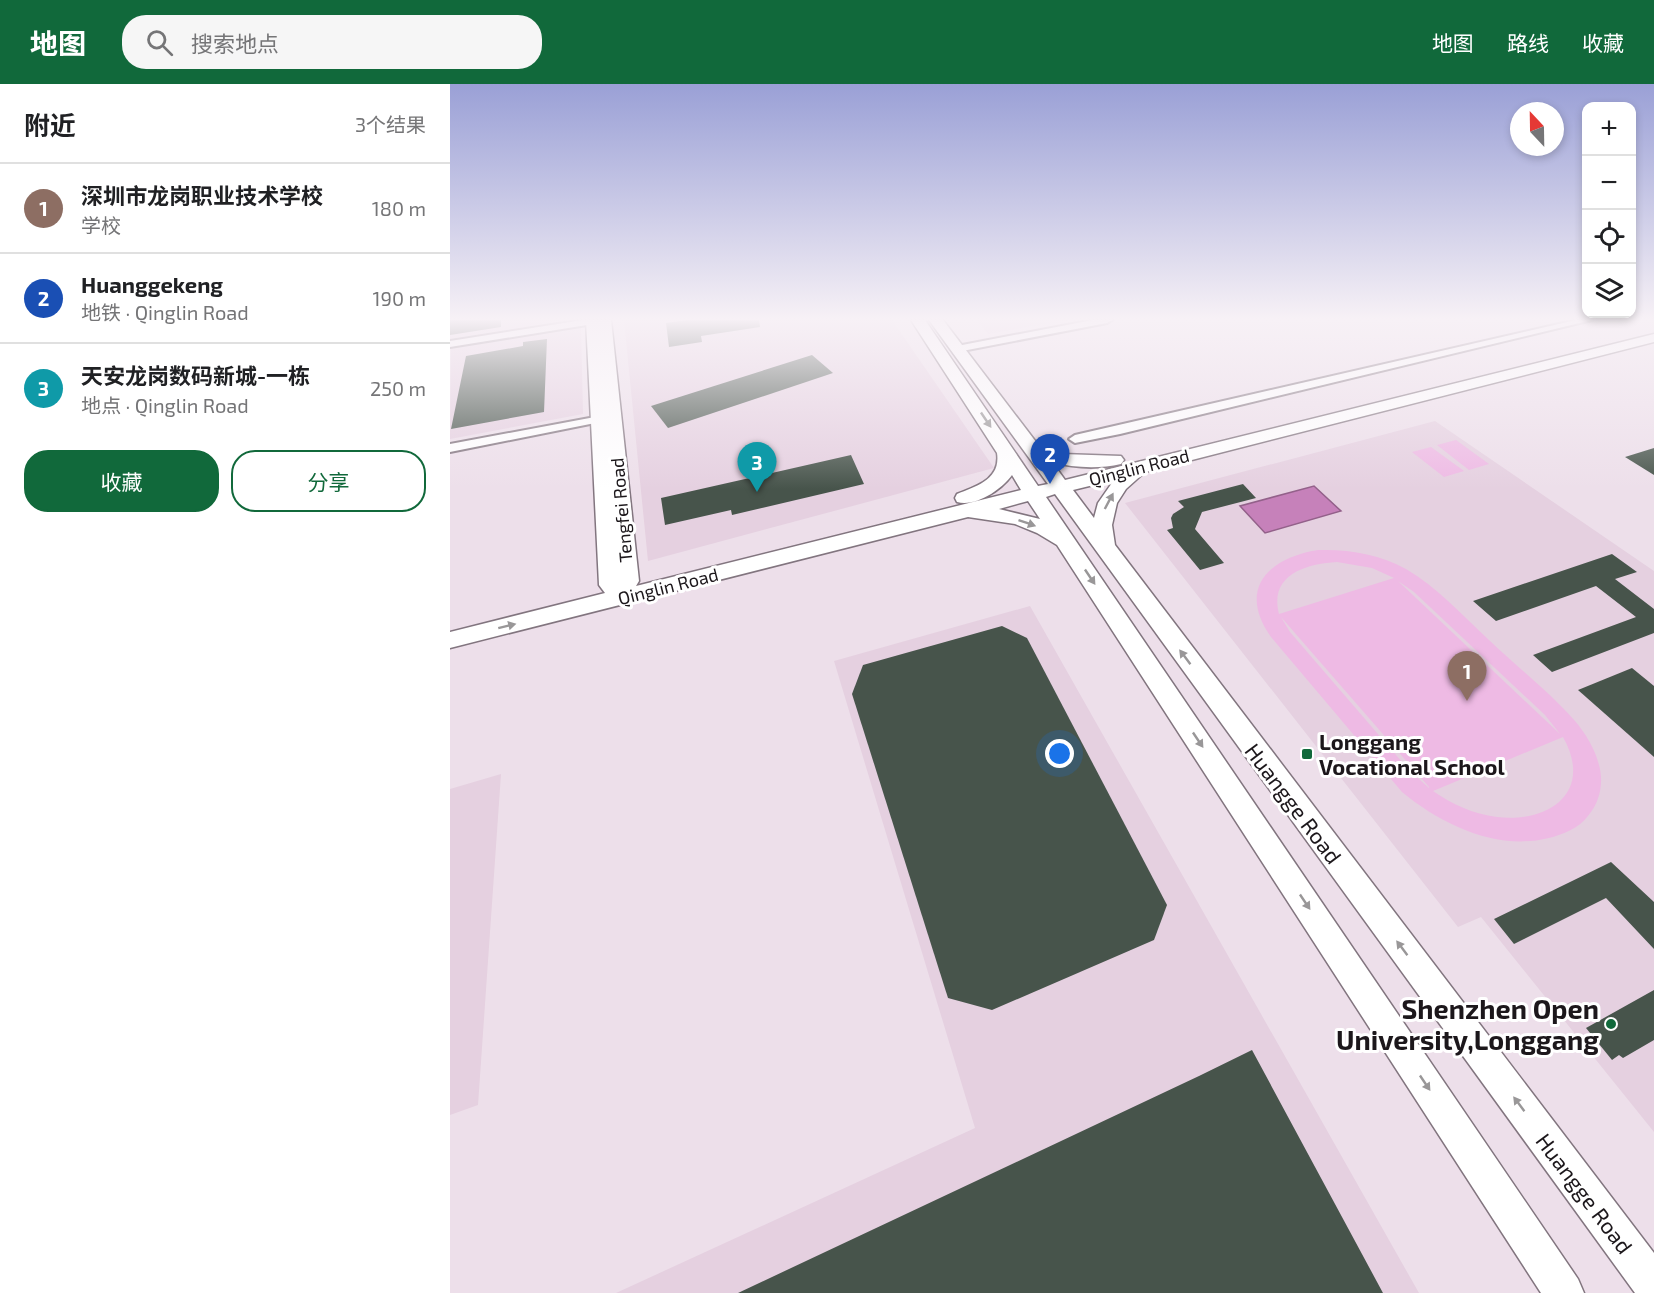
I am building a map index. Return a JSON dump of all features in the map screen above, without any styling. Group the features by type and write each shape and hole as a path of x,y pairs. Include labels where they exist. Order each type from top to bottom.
{"main road":[{"name":"Tengfei Road","path":"603,376 619,588"},
{"name":"Huangge Road","path":"956,376 1005,448 1106,550 1654,1286"},
{"name":"Huangge Road","path":"977,376 1026,443 1070,547 1564,1293"},
{"name":"Qinglin Road","path":"450,624 949,515 1115,460 1224,440 1478,376"},
{"name":"Qinglin Road","path":"450,640 619,588 964,498 1144,466 1224,440"},
{"path":"1026,443 1035,450 1062,460 1096,462 1115,460"},
{"path":"964,498 994,484 1003,476 1007,467 1005,448"},
{"path":"1106,550 1101,522 1108,501 1122,482 1144,466"},
{"path":"949,515 981,513 1014,518 1046,530 1070,547"}],"street":[{"path":"1075,439 1347,376"},
{"path":"450,448 606,418"}],"shaded area":[{"path":"451,376 582,376 583,414 450,439"},
{"path":"630,376 931,376 994,468 648,561"},
{"path":"1435,421 1654,571 1654,1132 1481,917 1458,927 1125,503"},
{"path":"1456,440 1489,464 1469,470 1437,445"},
{"path":"1431,447 1464,471 1444,477 1412,452"},
{"path":"1314,486 1341,511 1265,533 1240,506"},
{"path":"1318,550 1341,550 1374,556 1406,569 1439,593 1544,690 1579,726 1590,742 1597,759 1601,779 1600,792 1592,811 1584,820 1571,830 1549,838 1510,841 1490,838 1452,824 1402,792 1271,637 1261,620 1257,604 1258,590 1263,578 1272,568 1300,554","holes":["1337,562 1372,568 1394,578 1279,614 1277,601 1279,590 1285,581 1302,569","1398,581 1414,592 1545,715 1560,734","1281,617 1429,788 1409,770 1290,632","1563,737 1571,756 1573,774 1569,788 1561,800 1549,809 1534,815 1516,818 1488,816 1463,808 1433,791"]},
{"path":"1030,606 1419,1293 616,1293 975,1128 834,661"},
{"path":"501,774 478,1105 450,1115 450,789"}],"building":[{"path":"462,376 545,376 544,412 451,429"},
{"path":"744,376 823,376 668,428 651,406"},
{"path":"1654,448 1654,475 1625,457"},
{"path":"851,455 864,484 732,515 731,510 665,525 661,498"},
{"path":"1243,484 1256,498 1202,512 1195,529 1224,563 1200,570 1167,530 1173,528 1171,518 1173,514 1184,507 1178,501"},
{"path":"1612,554 1637,572 1615,579 1654,609 1654,633 1552,672 1533,655 1636,617 1596,586 1496,621 1473,601"},
{"path":"1002,626 1027,638 1167,905 1154,940 992,1010 948,998 852,694 863,665"},
{"path":"1632,668 1654,686 1654,757 1578,690"},
{"path":"1611,862 1654,902 1654,949 1606,898 1514,944 1494,919"},
{"path":"1654,990 1654,1040 1623,1058 1619,1055 1612,1060 1586,1028"},
{"path":"1252,1050 1383,1293 738,1293 1199,1076"}],"place":[{"name":"Huanggekeng","path":"1050,484"},
{"name":"天安龙岗数码新城-一栋","path":"757,492"},
{"name":"深圳市龙岗职业技术学校","path":"1467,701"},
{"name":"Longgang Vocational School","path":"1307,754"},
{"name":"Shenzhen Open University,Longgang","path":"1611,1024"}]}
